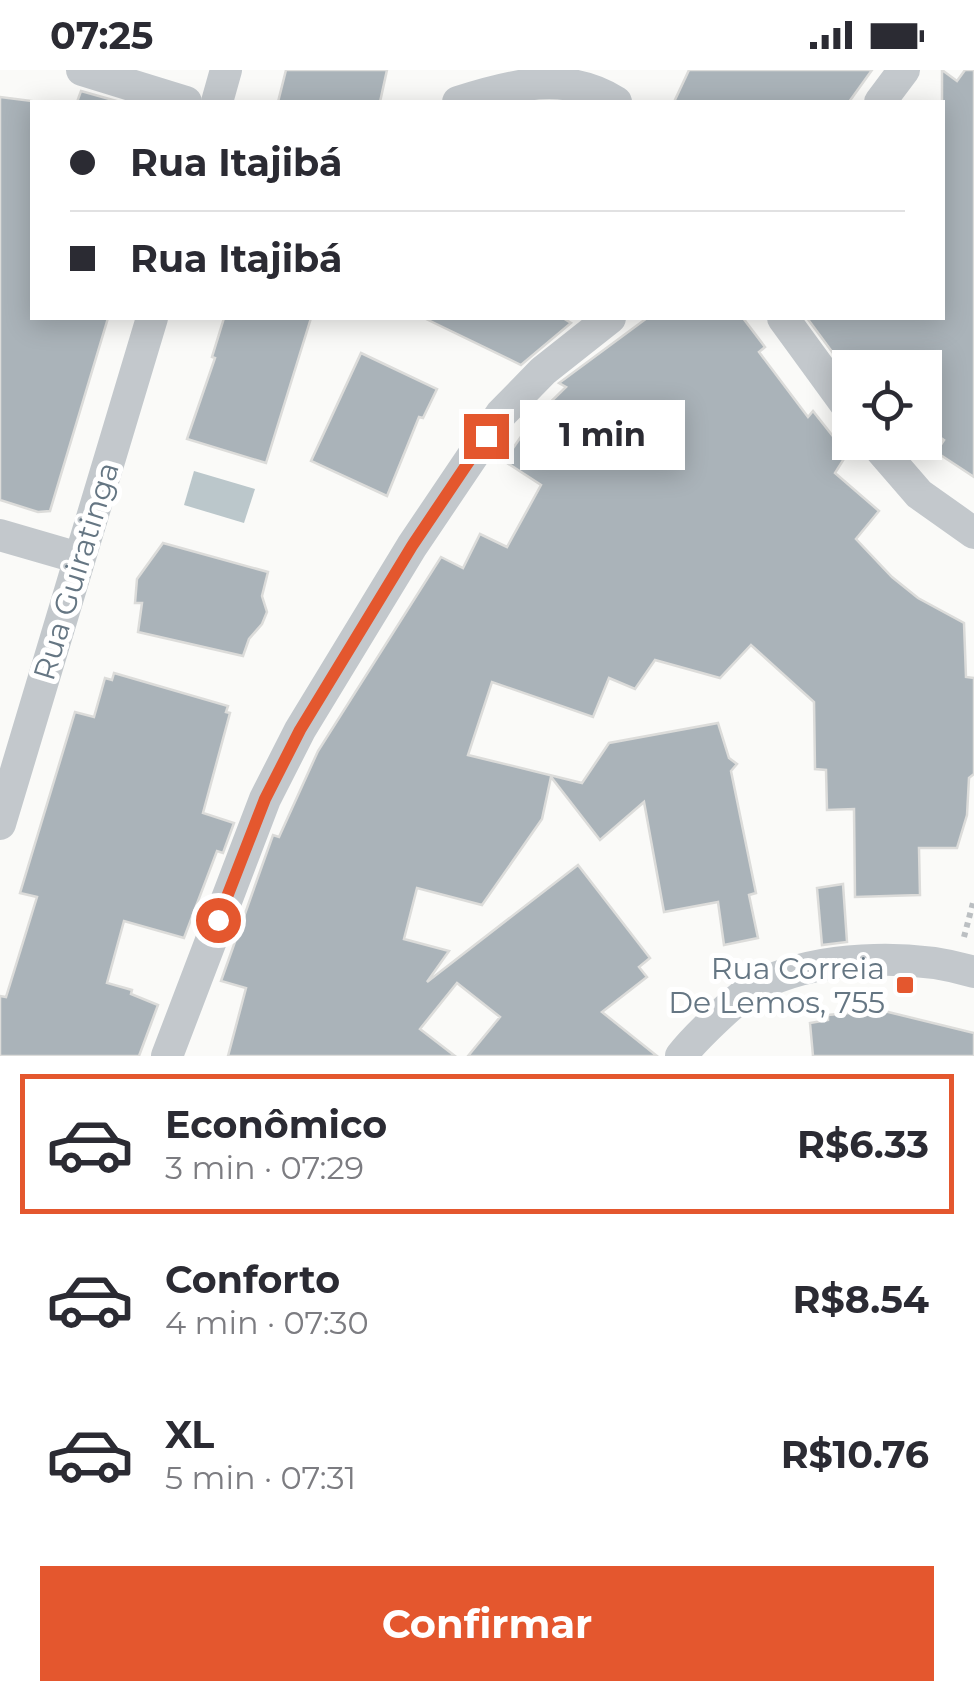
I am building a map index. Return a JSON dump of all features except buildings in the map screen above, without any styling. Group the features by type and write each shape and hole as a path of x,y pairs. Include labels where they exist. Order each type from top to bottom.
{"street":[{"path":"82,70 180,100"},
{"path":"218,100 226,70"},
{"path":"882,100 904,70"},
{"path":"464,100 514,84 543,80 574,82 613,100"},
{"name":"Rua Guiratinga","path":"0,824 151,320"},
{"path":"168,1056 265,799 300,730 412,546 501,414 543,371 607,320"},
{"path":"784,320 832,385"},
{"path":"890,460 919,494 972,530"},
{"path":"0,535 79,558"},
{"path":"681,1056 753,988 813,966 887,960 956,966 974,972"}],"shaded area":[{"path":"194,471 255,489 244,523 184,505"}],"place":[{"name":"Rua Correia De Lemos, 755","path":"905,985"}],"route":[{"path":"218,920 265,799 300,730 412,546 486,436"}]}
